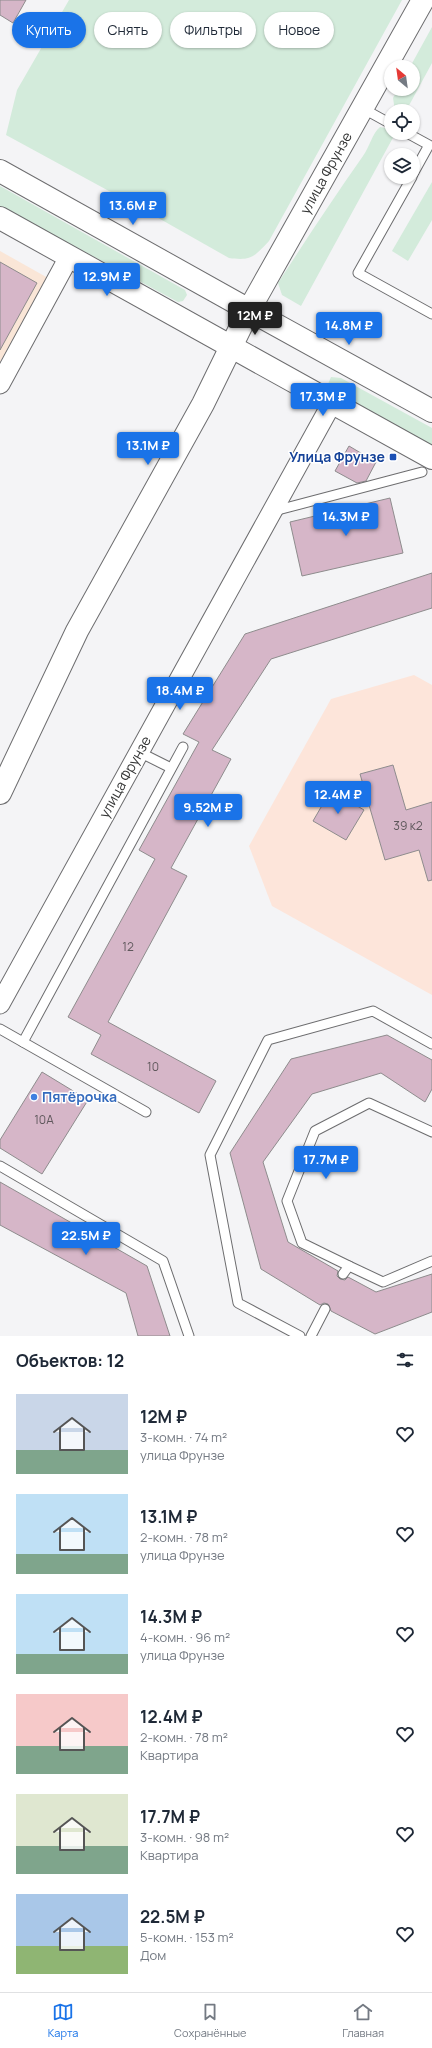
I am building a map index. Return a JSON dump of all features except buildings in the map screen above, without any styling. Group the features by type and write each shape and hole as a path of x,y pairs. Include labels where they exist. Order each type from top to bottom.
{"main road":[{"name":"улица Фрунзе","path":"0,793 77,631 203,404 230,346 249,310 423,0"},
{"path":"0,171 432,411"},
{"path":"0,218 332,403 427,465"}],"street":[{"path":"0,384 69,257"},
{"name":"улица Фрунзе","path":"0,1004 332,403"}],"lane":[{"path":"362,108 384,120"},
{"path":"420,138 431,143 420,162"},
{"path":"408,184 358,273 432,314"},
{"path":"273,511 427,465"},
{"path":"23,1042 183,747"},
{"path":"139,752 171,768"},
{"path":"300,1336 238,1303 210,1155 268,1040 372,1010 432,1044"},
{"path":"0,1029 146,1112"},
{"path":"432,1132 369,1103 314,1131 287,1201 302,1243 383,1282 432,1261"},
{"path":"0,1166 163,1261 189,1336"},
{"path":"344,1274 349,1266"},
{"path":"311,1336 326,1308"}],"shaded area":[{"path":"0,251 48,278 0,362"},
{"path":"414,675 432,685 432,995 272,906 249,846 331,699"}],"green space":[{"path":"69,0 402,0 269,241 252,257 242,259 229,258 6,135 17,90 41,48 86,48 86,12 62,12"},
{"path":"432,27 432,63 420,85 420,60 414,60"},
{"path":"394,96 414,96 410,104 394,104"},
{"path":"380,127 384,128 384,140 392,140 387,148 384,148 384,154 301,306 282,295 278,283 363,156 375,133"},
{"path":"432,182 432,220 408,261 392,251"},
{"path":"0,186 185,290 187,295 183,301 178,302 0,206"},
{"path":"331,377 341,378 432,428 432,447 331,392 328,384"}],"place":[{"name":"Улица Фрунзе","path":"393,457"},
{"name":"Пятёрочка","path":"34,1097"}]}
